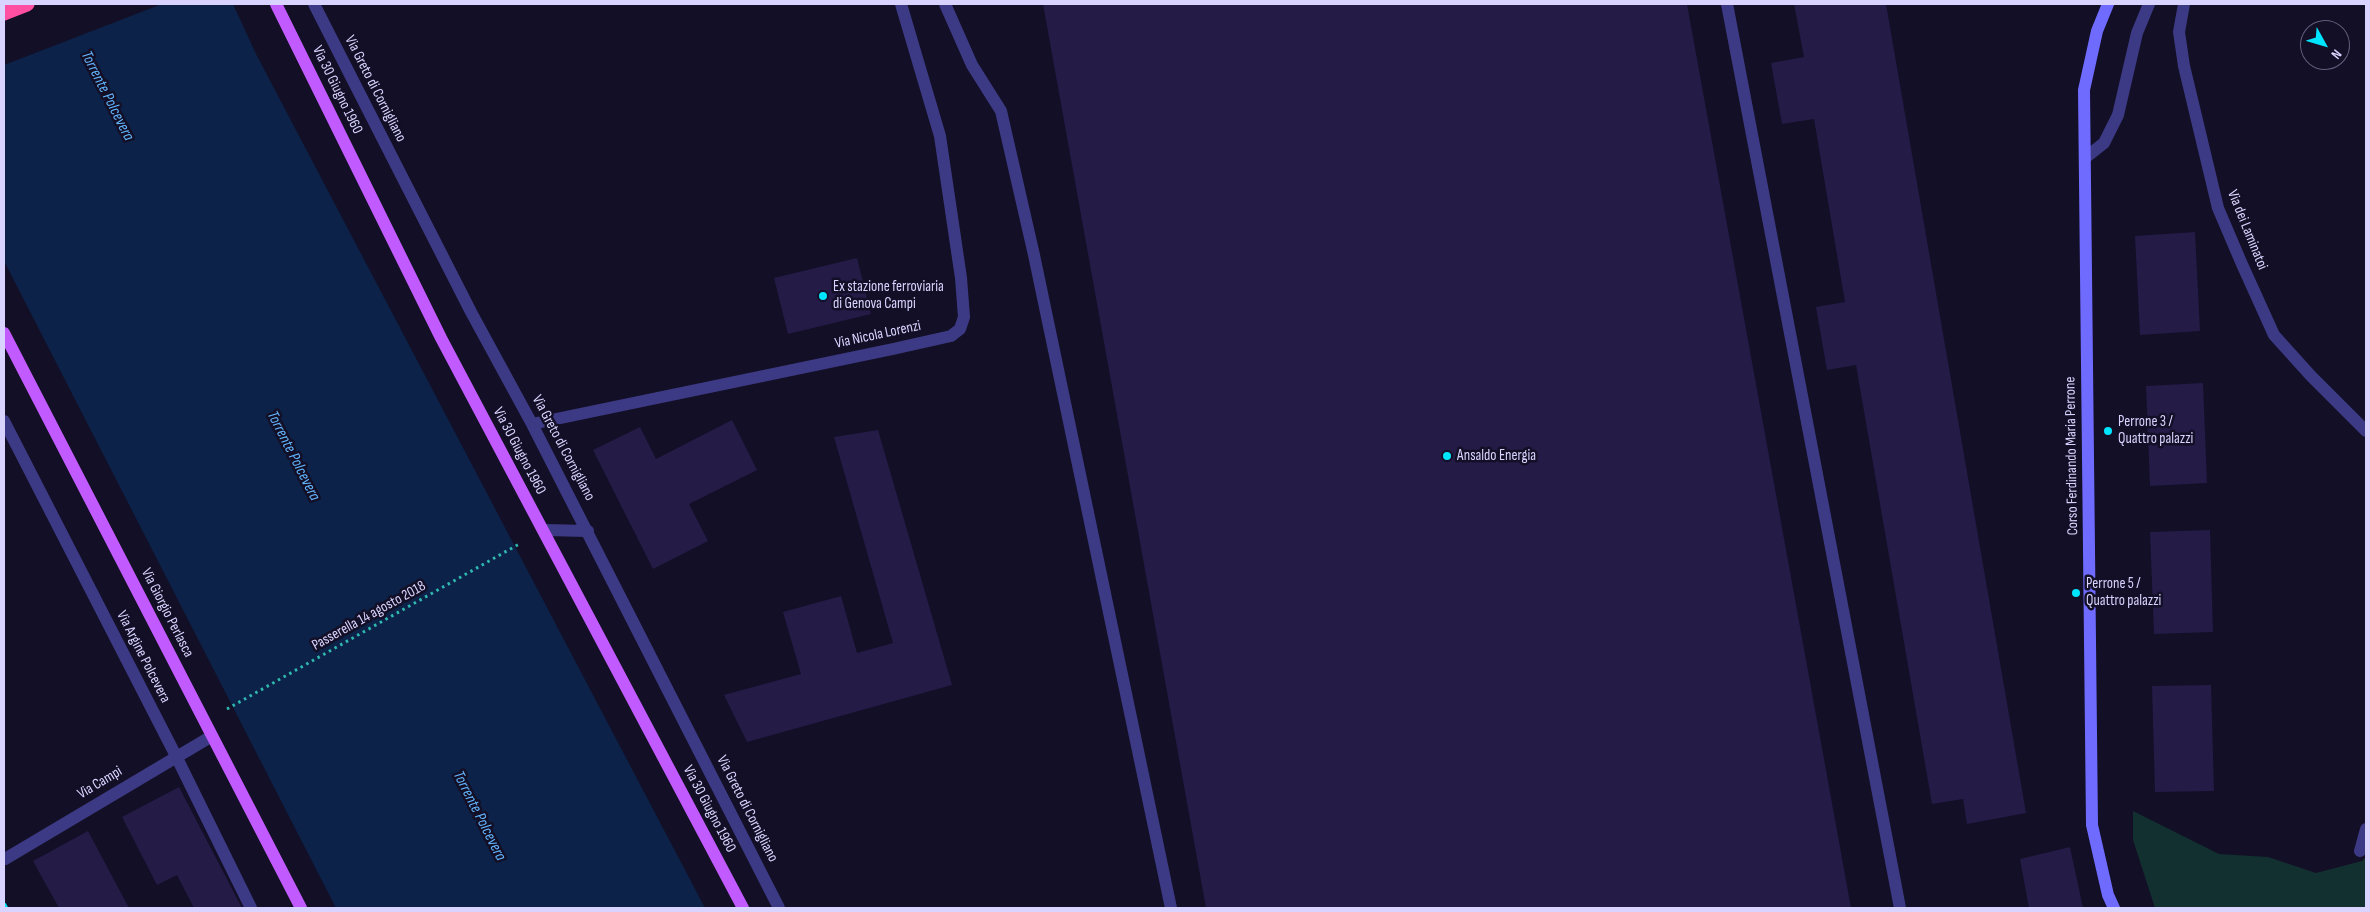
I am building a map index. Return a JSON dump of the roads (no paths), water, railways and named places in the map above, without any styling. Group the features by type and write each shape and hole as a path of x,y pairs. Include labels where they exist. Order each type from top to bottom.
{"highway":[{"path":"4,13 27,4"}],"main road":[{"name":"Via 30 Giugno 1960","path":"276,4 441,338 743,908"},
{"name":"Corso Ferdinando Maria Perrone","path":"2108,4 2097,31 2084,90 2092,825 2108,895 2114,908"},
{"name":"Via Giorgio Perlasca","path":"4,333 301,908"}],"street":[{"name":"Via Greto di Cornigliano","path":"314,4 471,312 588,531 779,908"},
{"name":"Via Nicola Lorenzi","path":"532,424 951,336 960,328 964,317 961,278 940,136 901,4"},
{"path":"945,4 972,65 1001,111 1040,284 1171,908"},
{"path":"1727,4 1900,908"},
{"path":"2085,158 2104,143 2118,115 2137,33 2149,4"},
{"name":"Via dei Laminatoi","path":"2184,4 2179,32 2184,66 2218,208 2241,262 2274,335 2311,376 2366,431"},
{"name":"Via Argine Polcevera","path":"4,421 176,756 251,908"},
{"path":"544,530 588,531"},
{"name":"Via Campi","path":"5,858 212,736"},
{"path":"2360,851 2366,829"}],"water":[{"name":"Torrente Polcevera","path":"4,4 233,4 256,54 705,908 336,908 4,261"}],"railway":[{"path":"4,904 6,908"}],"place":[{"name":"Ex stazione ferroviaria di Genova Campi","path":"823,296"},
{"name":"Perrone 3 / Quattro palazzi","path":"2108,431"},
{"name":"Ansaldo Energia","path":"1447,456"},
{"name":"Perrone 5 / Quattro palazzi","path":"2076,593"}]}
